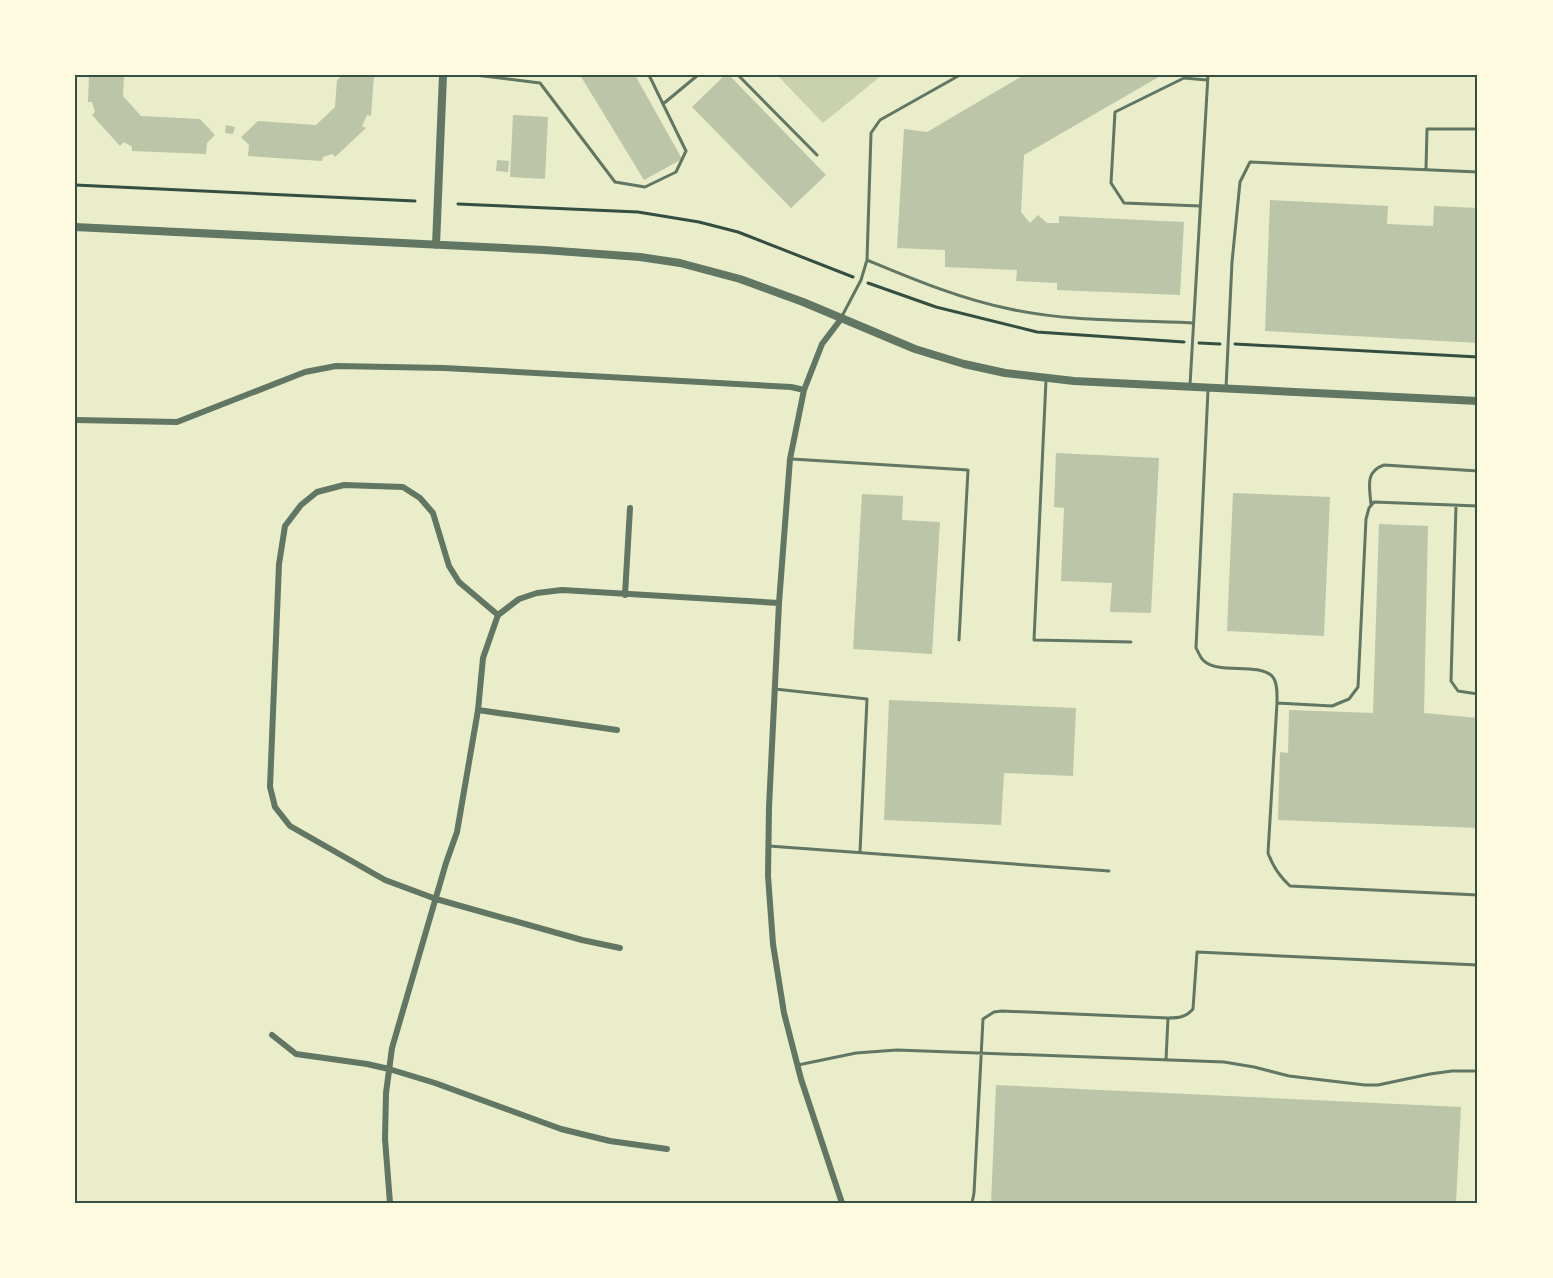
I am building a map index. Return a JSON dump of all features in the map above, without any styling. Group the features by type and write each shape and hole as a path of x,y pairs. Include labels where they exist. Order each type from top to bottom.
{"street":[{"path":"436,245 443,75"},
{"path":"75,227 605,254 680,263 740,279 937,356 985,369 1046,378 1478,401"},
{"path":"841,319 822,344 804,390 790,459 779,603 768,876 773,945 784,1013 797,1066 842,1203"},
{"path":"75,420 177,422 304,372 336,366 444,368 791,387 804,390"},
{"path":"498,615 459,582 448,566 433,513 420,498 403,487 344,485 317,492 301,505 285,526 279,564 270,787 275,807 290,826 384,880 436,899 582,940 620,948"},
{"path":"625,595 630,508"},
{"path":"390,1203 385,1139 389,1069 401,1015 457,832 478,710 483,658 498,615 519,599 537,592 562,590 779,603"},
{"path":"478,710 617,730"},
{"path":"272,1035 296,1054 389,1069 435,1083 561,1129 610,1141 668,1149"}],"lane":[{"path":"475,75 540,82 615,182 645,187 676,172 686,150 649,75"},
{"path":"540,82 542,75"},
{"path":"663,104 698,75"},
{"path":"738,75 817,155"},
{"path":"841,319 861,280 867,260 871,133 880,120 960,75"},
{"path":"1190,387 1208,75"},
{"path":"1200,206 1124,203 1111,183 1115,112 1184,78 1207,80"},
{"path":"1425,169 1427,129 1478,129"},
{"path":"1226,388 1233,250 1240,182 1250,162 1478,172"},
{"path":"867,260 918,281 1011,310 1061,316 1193,323"},
{"path":"1046,378 1034,640 1131,642"},
{"path":"1209,388 1196,648 1204,661 1213,665 1262,671 1271,676 1276,683 1277,703 1268,853 1272,865 1290,886 1478,895"},
{"path":"790,459 968,470 959,640"},
{"path":"1277,703 1332,706 1349,699 1358,687 1366,519 1371,505 1369,476 1375,468 1384,465 1478,471"},
{"path":"1371,505 1374,502 1478,506"},
{"path":"1456,506 1451,681 1458,691 1478,694"},
{"path":"775,689 867,699 860,852"},
{"path":"769,846 1109,871"},
{"path":"972,1203 975,1192 983,1019 986,1015 994,1012 1180,1018 1188,1015 1193,1009 1197,952 1478,965"},
{"path":"1166,1060 1168,1018"},
{"path":"797,1066 879,1051 1242,1064 1289,1076 1365,1085 1378,1085 1441,1072 1478,1071"}],"path":[{"path":"75,185 415,201"}],"green space":[{"path":"777,75 882,75 823,123"}],"building":[{"path":"89,75 124,75 123,96 141,116 200,119 215,135 207,143 206,154 132,151 132,147 124,142 120,146 92,115 95,112 92,102 88,102"},
{"path":"343,75 374,75 371,116 367,115 362,126 366,128 335,157 332,154 323,157 322,161 248,156 249,145 241,137 258,121 316,125 335,107 337,80"},
{"path":"580,75 635,75 682,159 644,180"},
{"path":"725,75 729,75 826,175 791,208 692,107"},
{"path":"1024,75 1162,75 1024,155 1021,212 1030,223 1038,215 1047,223 1059,223 1059,216 1184,222 1180,295 1057,290 1057,283 1016,281 1017,270 945,267 945,250 897,248 904,129 927,132"},
{"path":"513,115 548,117 545,179 510,177"},
{"path":"226,125 235,127 233,134 225,133"},
{"path":"497,160 509,161 508,172 496,171"},
{"path":"1270,200 1388,206 1387,224 1433,226 1434,206 1478,208 1478,343 1265,331"},
{"path":"1056,453 1159,458 1151,613 1110,612 1112,583 1061,581 1064,508 1054,507"},
{"path":"1233,493 1330,497 1324,636 1227,631"},
{"path":"862,494 903,496 902,520 940,522 932,654 853,649"},
{"path":"1379,524 1428,526 1424,713 1478,718 1478,828 1278,820 1280,752 1288,753 1289,710 1373,713"},
{"path":"889,700 1076,708 1073,776 1004,773 1001,825 884,820"},
{"path":"996,1085 1461,1107 1456,1203 991,1203"}]}
